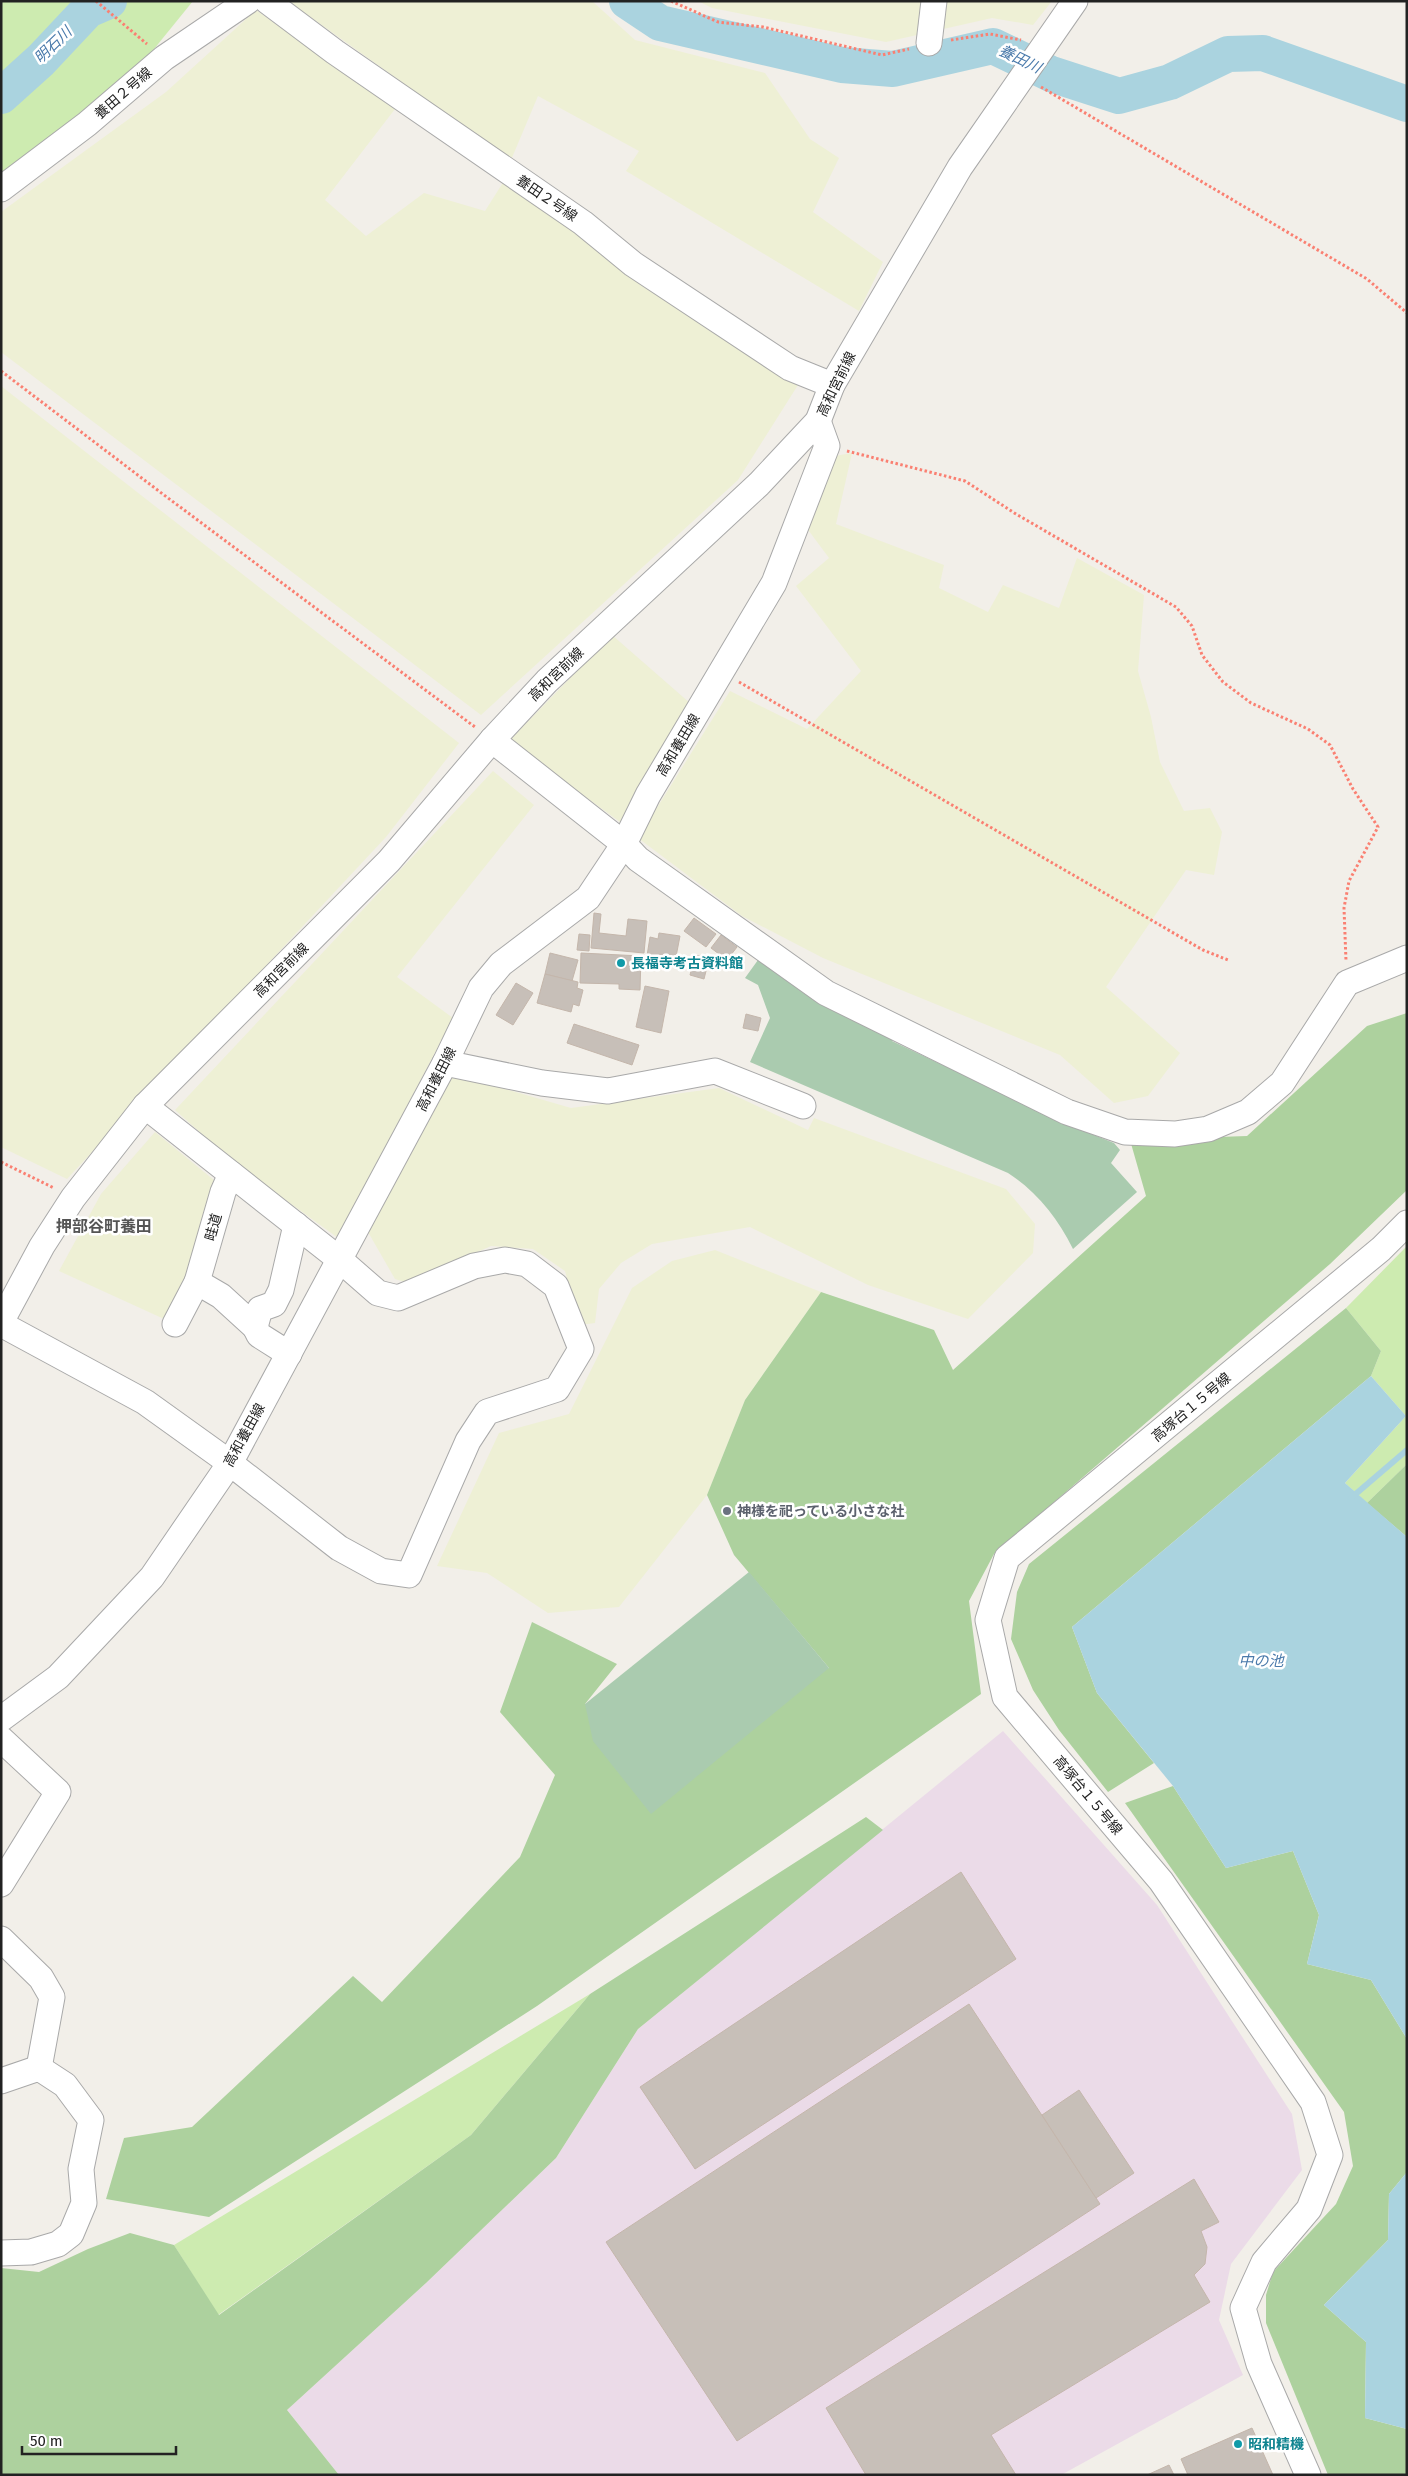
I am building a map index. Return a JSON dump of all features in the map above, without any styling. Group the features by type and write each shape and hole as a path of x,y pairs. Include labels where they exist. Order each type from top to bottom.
{"street":[{"name":"養田２号線","path":"1,189 87,124 164,58 248,1"},
{"name":"養田２号線","path":"267,1 343,58 583,223 633,264 790,368 832,385"},
{"path":"929,43 934,1"},
{"name":"高和宮前線","path":"1,1323 42,1246 73,1198 145,1106 389,861 492,740 547,681 759,484 818,421 832,385 960,167 1075,1"},
{"path":"818,421 827,446"},
{"name":"高和養田線","path":"1,1719 58,1677 152,1577 230,1463 445,1063 481,988 501,964 588,898 624,844 648,795 774,583 827,446"},
{"path":"492,740 624,844 638,859 826,993 1067,1112 1125,1132 1175,1134 1208,1129 1248,1112 1282,1083 1347,983 1407,958"},
{"path":"445,1063 542,1083 608,1091 715,1071 803,1106"},
{"path":"1,1323 145,1402 230,1463 339,1548 381,1571 409,1575 468,1441 487,1412 556,1389 581,1349 556,1286 527,1264 505,1260 474,1266 398,1298 378,1293 339,1259 145,1106"},
{"name":"畦道","path":"175,1324 197,1282 222,1192 231,1174"},
{"name":"高塚台１５号線","path":"1308,2475 1259,2364 1243,2308 1264,2262 1309,2209 1330,2155 1313,2102 1161,1881 1005,1697 988,1620 1007,1558 1381,1249 1407,1223"},
{"path":"258,1318 274,1304 281,1290 296,1226"},
{"path":"197,1282 258,1318"},
{"path":"258,1318 259,1335 288,1354"},
{"path":"1,1739 58,1792 1,1884"},
{"path":"1,1939 41,1978 52,1997 39,2068"},
{"path":"1,2081 39,2068"},
{"path":"1,2253 31,2252 58,2244 71,2234 84,2203 82,2169 91,2120 65,2085 39,2068"}],"path":[{"path":"96,1 164,58"},
{"path":"671,1 718,22 763,27 882,55 929,43 990,34 1042,48"},
{"path":"1023,76 1367,279 1407,312"},
{"path":"1,371 492,740"},
{"path":"827,446 964,481 1016,514 1176,607 1192,626 1202,655 1223,682 1250,703 1308,728 1330,745 1353,789 1378,827 1349,881 1344,908 1347,983"},
{"path":"721,672 1204,950 1228,960"},
{"path":"1,1162 73,1198"}],"shaded area":[{"path":"1003,1731 1157,1905 1292,2114 1302,2170 1231,2264 1219,2320 1243,2375 1061,2475 339,2475 287,2410 426,2283 556,2158 638,2029"}],"green space":[{"path":"1,1 193,1 124,86 1,178"},
{"path":"288,1 592,1 635,40 765,73 810,139 839,158 813,212 883,262 859,311 626,171 639,151 538,96 511,160"},
{"path":"698,1 1052,1 1033,25 992,18 886,42 712,8"},
{"path":"256,10 395,109 325,200 366,236 424,193 485,211 504,181 798,385 738,480 481,715 1,352 1,212 166,92"},
{"path":"1,386 459,743 386,837 67,1179 1,1147"},
{"path":"852,453 836,524 944,565 939,588 988,612 1003,585 1059,608 1077,558 1144,595 1138,671 1151,717 1160,762 1184,811 1210,808 1222,832 1214,875 1186,870 1106,987 1180,1053 1148,1096 1114,1103 1060,1055 823,958 742,916 638,838 730,691 807,729 861,671 796,586 829,558 806,527 829,457"},
{"path":"612,635 691,704 620,822 509,741"},
{"path":"493,771 534,805 397,977 453,1018 338,1238 232,1161 175,1110"},
{"path":"758,960 893,1036 892,1041 1069,1125 1114,1143 1120,1150 1111,1163 1137,1192 1073,1249 1060,1226 1045,1206 1028,1188 1008,1173 750,1062 770,1018 758,985 745,978"},
{"path":"1407,1013 1407,1190 1330,1264 994,1554 969,1601 981,1694 537,2006 209,2217 106,2199 124,2138 192,2127 353,1976 382,2002 520,1857 555,1775 500,1712 532,1622 617,1664 585,1704 829,1668 734,1555 707,1495 745,1400 821,1292 934,1330 953,1370 1146,1196 1130,1140 1247,1136 1367,1026"},
{"path":"453,1074 571,1108 719,1088 808,1130 814,1118 1006,1189 1035,1224 1033,1253 968,1319 868,1285 750,1227 652,1244 621,1263 599,1289 595,1323 580,1325 565,1271 533,1249 491,1246 408,1283 395,1279 368,1232"},
{"path":"155,1132 220,1185 175,1324 59,1271 101,1194"},
{"path":"1407,1246 1407,1464 1367,1503 1345,1483 1406,1416 1371,1376 1381,1351 1346,1308"},
{"path":"715,1250 821,1292 745,1400 707,1495 619,1607 548,1613 487,1573 437,1566 499,1433 569,1414 632,1288 672,1261"},
{"path":"1346,1308 1381,1351 1371,1376 1072,1627 1097,1693 1154,1763 1108,1792 1059,1730 1033,1690 1011,1639 1017,1592 1029,1564"},
{"path":"1407,1464 1407,1537 1367,1503"},
{"path":"749,1572 829,1668 651,1814 593,1741 585,1704"},
{"path":"1173,1786 1226,1868 1293,1851 1319,1915 1307,1964 1371,1980 1407,2039 1407,2172 1389,2194 1388,2240 1324,2305 1366,2342 1365,2418 1407,2429 1407,2475 1328,2475 1266,2323 1266,2295 1273,2272 1336,2204 1353,2166 1344,2112 1125,1803"},
{"path":"866,1817 883,1830 638,2029 556,2158 426,2283 287,2410 339,2475 1,2475 1,2268 39,2272 88,2249 130,2233 174,2245 219,2315 471,2135 590,1994"},
{"path":"590,1994 471,2135 218,2315 174,2245"}],"water":[{"name":"中の池","path":"1371,1376 1406,1416 1345,1483 1407,1537 1407,2039 1371,1980 1307,1964 1319,1915 1293,1851 1226,1868 1173,1786 1097,1693 1072,1627"},
{"path":"1407,2172 1407,2429 1365,2418 1366,2342 1324,2305 1388,2240 1389,2194"}],"building":[{"path":"594,913 601,914 599,933 626,936 628,919 647,921 644,953 591,948"},
{"path":"694,918 716,934 706,947 684,931"},
{"path":"659,933 680,936 674,967 646,962 650,937 658,939"},
{"path":"579,934 590,935 589,951 577,950"},
{"path":"721,935 737,947 727,960 711,948"},
{"path":"550,953 578,960 572,981 545,974"},
{"path":"581,953 641,956 640,990 619,989 619,984 580,983"},
{"path":"695,955 709,959 704,979 690,975"},
{"path":"545,974 578,982 577,988 583,990 579,1006 573,1004 571,1012 537,1003"},
{"path":"516,983 533,993 513,1025 496,1015"},
{"path":"645,986 669,991 661,1033 636,1027"},
{"path":"746,1014 761,1018 758,1031 743,1028"},
{"path":"574,1024 639,1045 632,1065 567,1043"},
{"path":"961,1872 1016,1959 695,2169 640,2087"},
{"path":"969,2004 1100,2204 737,2441 606,2242"},
{"path":"1079,2090 1134,2173 1096,2198 1042,2115"},
{"path":"1194,2179 1219,2222 1201,2231 1207,2247 1205,2264 1194,2275 1210,2302 991,2435 1016,2475 866,2475 826,2408"},
{"name":"昭和精機","path":"1252,2428 1273,2475 1188,2475 1181,2459"},
{"path":"1169,2465 1174,2475 1147,2475"}],"waterway":[{"name":"明石川","path":"1,96 41,60 88,10 109,1"},
{"name":"養田川","path":"627,1 660,23 842,65 893,69 993,46 1051,74 1119,96 1170,82 1228,54 1263,53 1407,104"},
{"path":"1351,1498 1407,1450"}],"place":[{"name":"長福寺考古資料館","path":"621,963"},
{"name":"神様を祀っている小さな社","path":"727,1511"},
{"name":"昭和精機","path":"1238,2444"}],"district":[{"name":"押部谷町養田","path":"104,1226"}]}
